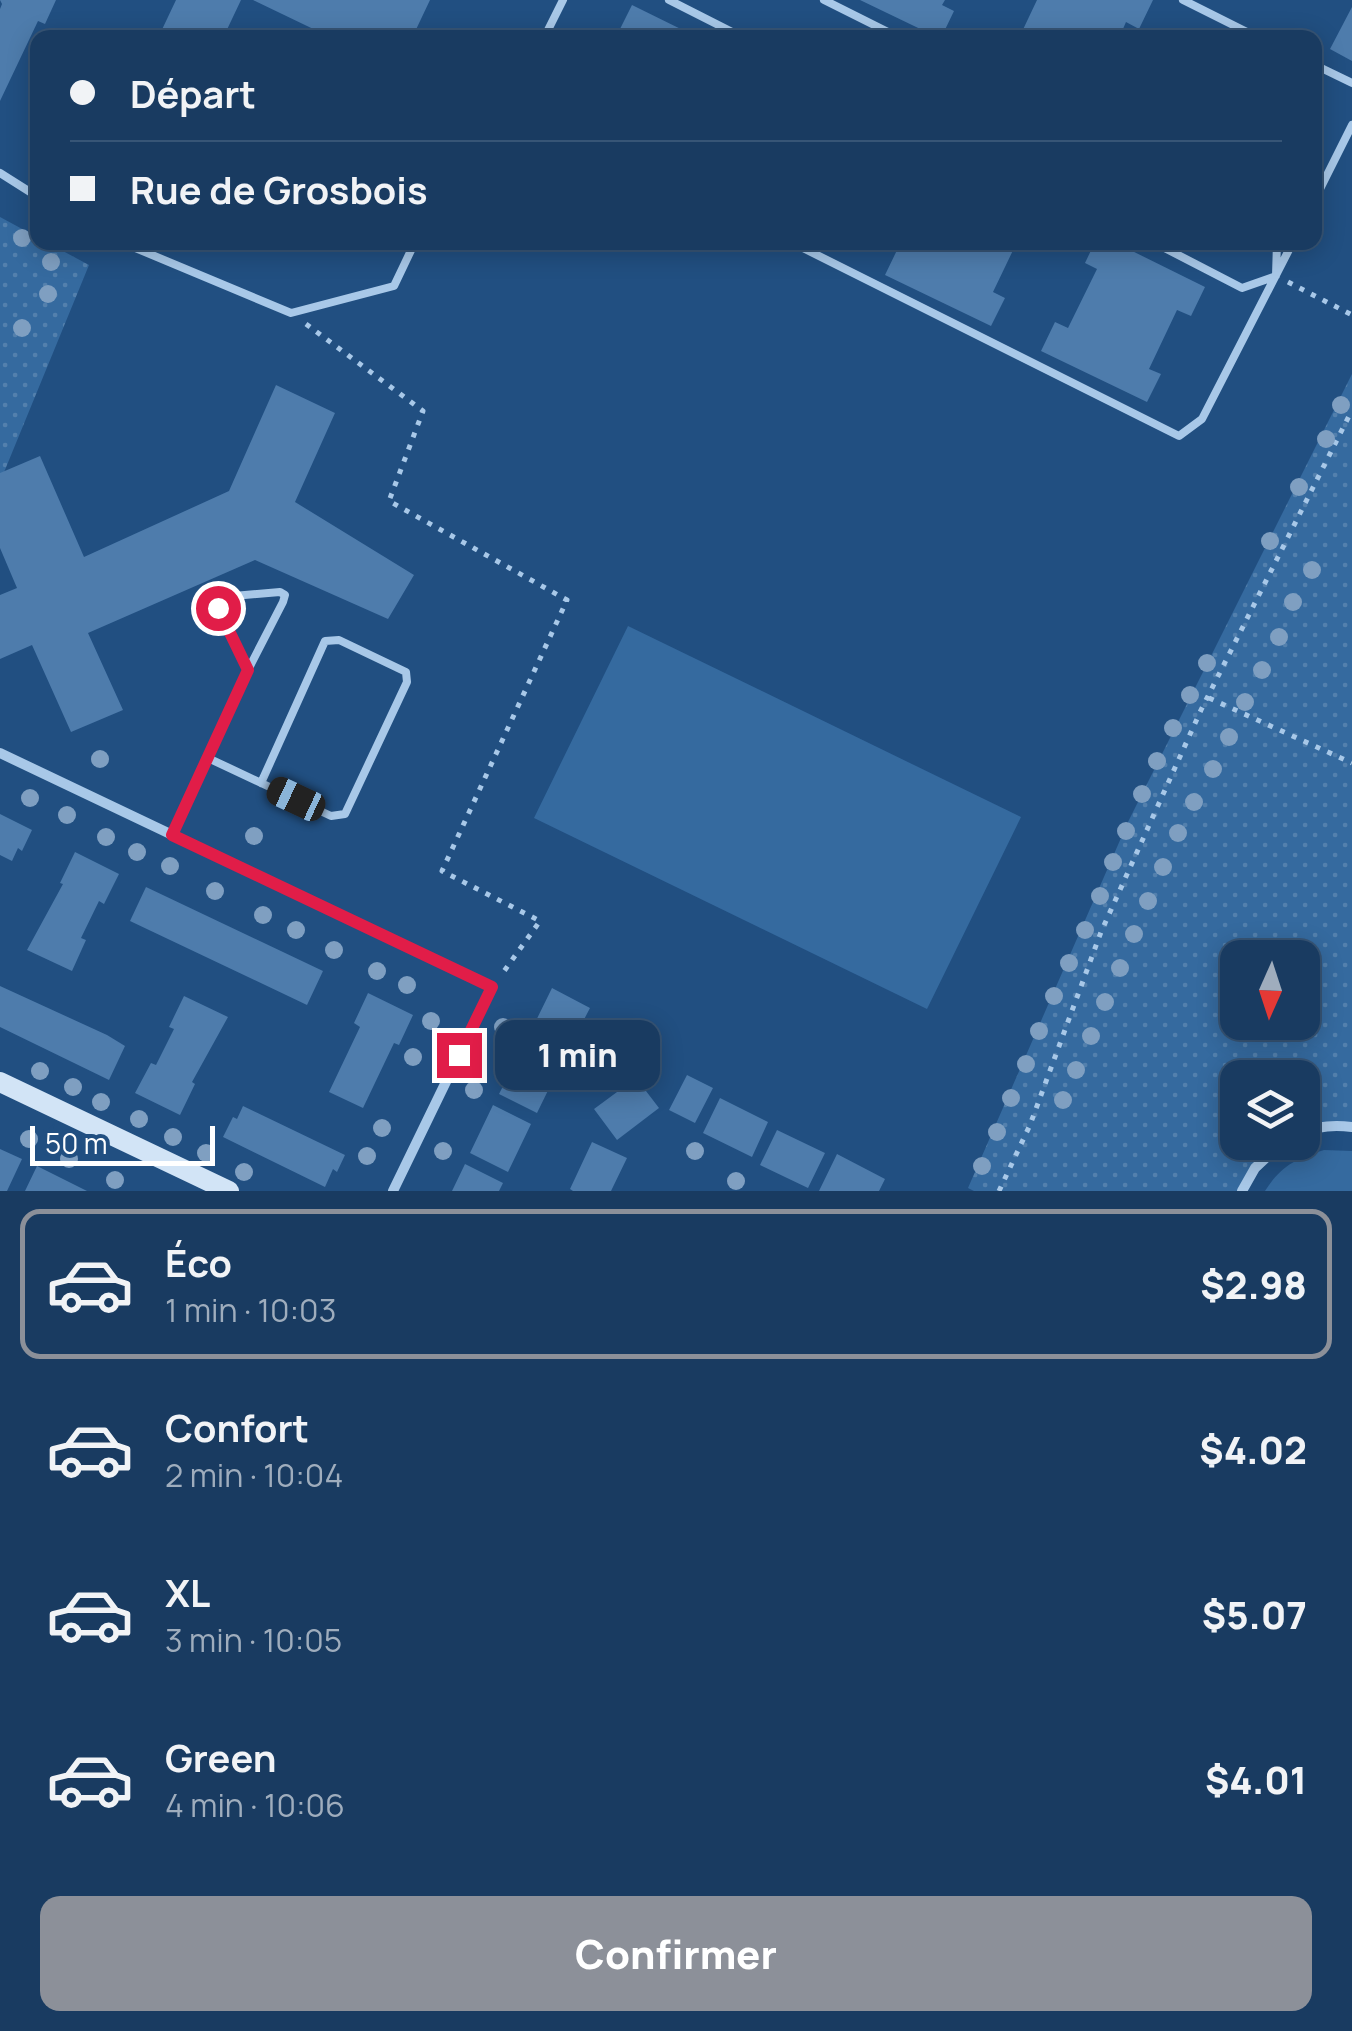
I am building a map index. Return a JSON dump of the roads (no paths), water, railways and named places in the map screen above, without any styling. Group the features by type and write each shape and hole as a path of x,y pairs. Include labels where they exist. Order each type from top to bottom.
{"street":[{"path":"0,753 492,987 393,1191"},
{"path":"0,1082 229,1191"},
{"path":"1320,1129 1352,1127"},
{"path":"1242,1191 1263,1160"}],"lane":[{"path":"548,30 563,0"},
{"path":"669,0 728,30"},
{"path":"824,0 884,30"},
{"path":"1183,0 1244,30"},
{"path":"1322,68 1352,83"},
{"path":"1322,185 1352,125"},
{"path":"0,173 30,192"},
{"path":"140,250 291,313 394,286 412,250"},
{"path":"807,250 1180,436 1202,419 1289,250"},
{"path":"1168,250 1242,288 1276,276"},
{"path":"1276,276 1277,250"},
{"path":"172,835 283,602 284,594 280,592 217,601 248,670"},
{"path":"208,758 261,783 331,816 345,814 407,682 406,672 339,640 325,641 261,783"}]}
